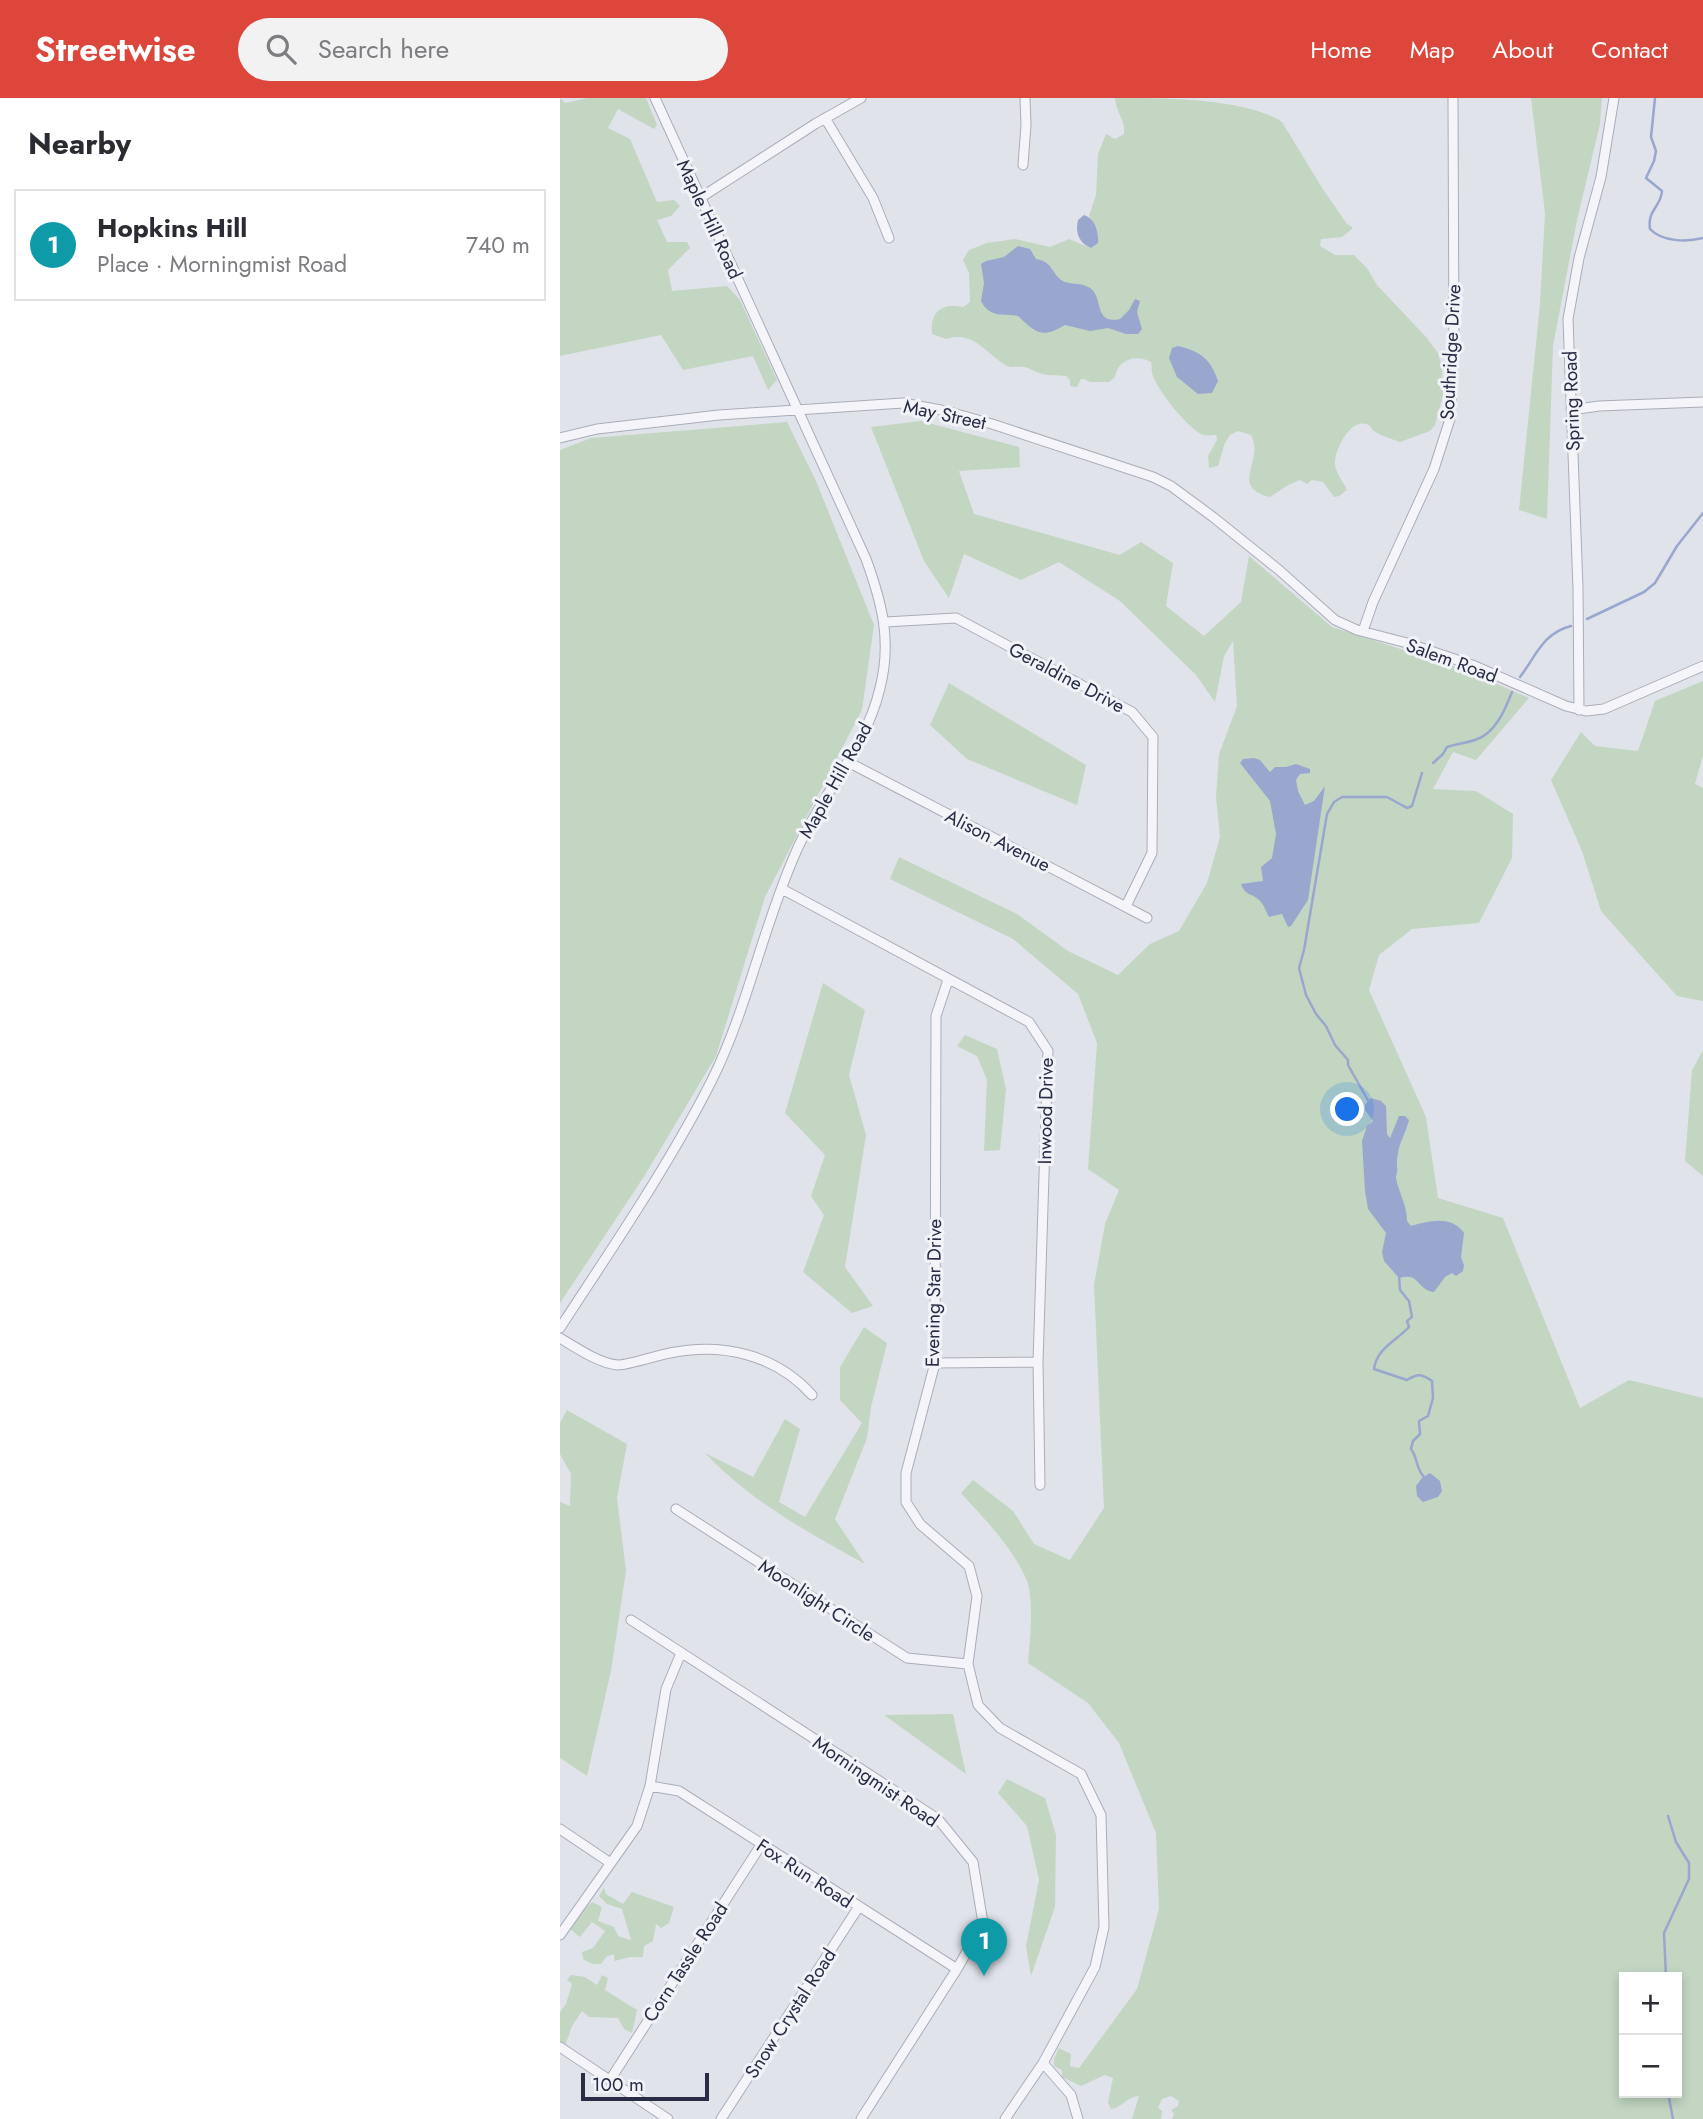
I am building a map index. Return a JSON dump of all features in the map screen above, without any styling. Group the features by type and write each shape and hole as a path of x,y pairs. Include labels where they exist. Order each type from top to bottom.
{"street":[{"name":"Maple Hill Road","path":"560,1328 637,1209 712,1080 740,1012 796,850 848,762 866,727 880,688 885,622 866,559 655,98"},
{"path":"700,198 861,98"},
{"path":"1023,165 1025,98"},
{"name":"Southridge Drive","path":"1363,631 1434,469 1450,419 1454,355 1453,98"},
{"name":"Spring Road","path":"1579,710 1578,588 1568,319 1579,258 1601,177 1614,98"},
{"path":"825,118 873,198 889,238"},
{"path":"1571,410 1600,406 1703,402"},
{"name":"May Street","path":"560,438 597,429 757,411 903,403 946,411 1105,459 1153,477 1194,502 1225,526"},
{"name":"Salem Road","path":"1225,526 1325,612 1345,625 1475,666 1579,710 1604,709 1619,704 1703,666"},
{"name":"Geraldine Drive","path":"885,622 956,618 1132,712 1153,737 1152,853 1126,906"},
{"name":"Alison Avenue","path":"848,762 1147,918"},
{"name":"Inwood Drive","path":"782,889 1029,1022 1048,1051 1038,1362 1040,1485"},
{"name":"Evening Star Drive","path":"948,980 936,1016 935,1363 906,1473 906,1502 920,1524 970,1566 976,1596 968,1664 978,1705 1000,1728 1081,1774 1101,1815 1104,1927 1095,1967 1043,2063 1005,2119"},
{"path":"560,1338 591,1356 618,1365 689,1349 724,1349 774,1363 797,1378 812,1395"},
{"path":"935,1363 1038,1362"},
{"name":"Moonlight Circle","path":"676,1509 907,1658 968,1664"},
{"name":"Morningmist Road","path":"631,1620 938,1819 973,1862 983,1923 957,1969 861,2119"},
{"path":"560,1935 637,1826 650,1786 666,1689 681,1653"},
{"name":"Fox Run Road","path":"650,1786 679,1791 957,1969"},
{"path":"560,1829 609,1862"},
{"name":"Corn Tassle Road","path":"610,2080 761,1845"},
{"name":"Snow Crystal Road","path":"721,2119 858,1908"},
{"path":"560,2047 668,2119"},
{"path":"1043,2063 1071,2095 1078,2119"}],"green space":[{"path":"560,98 565,103 587,98 646,98 657,125 654,129 618,109 608,128 630,139 657,202 674,200 680,206 671,216 657,220 667,242 687,242 690,248 668,270 672,291 727,286 740,300 777,380 768,390 753,356 683,370 661,335 560,356"},
{"path":"1115,98 1179,99 1226,104 1266,114 1282,122 1324,191 1347,224 1352,227 1342,237 1321,239 1320,246 1335,255 1354,255 1438,353 1442,366 1443,395 1435,425 1430,431 1400,442 1377,433 1368,424 1354,426 1348,431 1335,459 1337,471 1347,490 1334,497 1323,482 1312,480 1307,484 1300,480 1270,497 1258,492 1249,480 1254,455 1251,435 1238,431 1230,435 1218,466 1209,468 1208,456 1217,440 1216,435 1198,432 1182,417 1154,379 1151,362 1139,358 1128,360 1120,366 1115,377 1109,382 1081,379 1077,387 1070,386 1070,380 1066,376 1045,375 1026,367 1007,366 972,340 956,337 946,339 932,334 933,320 939,310 949,306 963,307 970,302 969,273 963,260 969,250 987,243 1015,239 1050,247 1069,239 1091,248 1097,231 1089,216 1096,195 1098,154 1106,134 1115,139 1124,134 1124,125"},
{"path":"1531,98 1602,98 1600,124 1577,220 1553,346 1547,519 1519,510 1540,304 1545,213"},
{"path":"921,421 1019,447 1020,467 959,471 974,514 1120,555 1141,542 1173,563 1166,606 1204,636 1241,602 1249,556 1332,627 1460,668 1529,698 1476,760 1453,752 1433,789 1476,791 1513,814 1512,858 1479,923 1412,929 1379,955 1369,990 1426,1117 1438,1198 1503,1218 1580,1408 1629,1380 1703,1398 1703,2119 1172,2119 1174,2114 1171,2110 1178,2106 1179,2101 1171,2096 1162,2099 1158,2108 1162,2111 1161,2119 1132,2119 1139,2096 1111,2109 1108,2103 1113,2078 1105,2075 1081,2086 1062,2077 1062,2070 1054,2066 1059,2048 1071,2054 1070,2066 1079,2068 1137,1989 1159,1909 1156,1833 1119,1743 1088,1703 1028,1663 1031,1610 1027,1581 1006,1545 961,1493 973,1480 1013,1511 1034,1544 1070,1560 1104,1508 1094,1285 1105,1224 1119,1190 1088,1169 1097,1043 1078,994 1013,939 890,879 899,857 1017,914 1068,951 1118,975 1150,944 1179,931 1207,883 1220,837 1216,797 1219,754 1237,706 1233,641 1224,656 1215,702 1196,675 1120,601 1059,562 1021,580 964,554 949,598 924,561 871,427"},
{"path":"787,422 816,481 874,625 862,710 765,897 716,1056 645,1175 560,1303 560,450 591,438"},
{"path":"1703,681 1703,755 1695,784 1703,788 1703,1001 1677,996 1601,911 1582,851 1551,780 1581,732 1595,746 1638,751 1655,701"},
{"path":"949,683 1086,765 1077,805 967,759 930,725"},
{"path":"823,983 865,1010 849,1075 866,1135 845,1267 873,1306 852,1313 803,1272 824,1215 811,1196 825,1155 785,1113"},
{"path":"965,1035 997,1049 1006,1089 1000,1150 984,1151 987,1080 977,1056 957,1046"},
{"path":"1703,1050 1703,1176 1685,1161 1692,1070"},
{"path":"864,1327 887,1343 871,1407 867,1438 835,1519 865,1564 801,1528 761,1501 705,1453 753,1477 785,1419 800,1429 779,1502 805,1517 862,1423 840,1400 840,1367"},
{"path":"567,1410 627,1444 617,1498 626,1571 611,1671 587,1776 560,1758 560,1502 570,1506 571,1474 560,1454 560,1423"},
{"path":"953,1714 966,1774 884,1715"},
{"path":"1007,1779 1045,1798 1056,1835 1055,1907 1031,1976 1026,1946 1039,1880 1027,1826 998,1793"},
{"path":"604,1888 606,1894 623,1904 632,1892 674,1907 669,1923 661,1928 656,1924 653,1941 644,1946 643,1957 614,1961 614,1954 606,1957 601,1964 592,1964 583,1959 582,1952 593,1948 605,1931 592,1922 580,1937 570,1929 580,1913 592,1902 602,1907 598,1921 614,1927 618,1936 631,1940 622,1909 607,1904 599,1896"},
{"path":"571,1975 585,1977 597,1985 602,1975 608,1978 605,1990 637,2010 632,2033 624,2029 618,2018 589,2017 582,2011 572,2026 565,2046 560,2043 560,2012 566,2004 572,1984 567,1980"}],"water":[{"path":"1084,215 1091,219 1097,231 1098,243 1091,248 1083,243 1077,229 1078,220"},
{"path":"1018,246 1030,249 1036,259 1047,263 1065,282 1090,288 1106,318 1120,319 1135,299 1140,301 1137,312 1142,329 1138,334 1126,334 1108,328 1090,331 1065,325 1045,333 1030,327 1018,316 989,311 981,301 984,283 981,264 1004,257"},
{"path":"1178,346 1198,353 1212,367 1218,381 1212,393 1198,394 1177,377 1169,358 1172,348"},
{"path":"1243,759 1260,760 1270,772 1275,767 1296,764 1310,769 1310,773 1300,774 1296,780 1305,805 1314,801 1325,786 1308,900 1288,927 1282,914 1269,917 1261,902 1241,884 1263,881 1261,867 1272,858 1276,834 1270,801 1240,763"},
{"path":"1371,1098 1386,1106 1387,1134 1390,1138 1399,1116 1405,1116 1409,1120 1399,1148 1396,1178 1407,1221 1411,1226 1432,1221 1446,1222 1459,1227 1464,1233 1461,1257 1463,1271 1456,1276 1452,1273 1445,1277 1434,1292 1424,1288 1411,1277 1399,1278 1384,1261 1382,1252 1386,1233 1368,1209 1365,1191 1362,1141 1367,1126 1373,1121 1365,1110 1365,1105"},
{"path":"1430,1473 1440,1481 1442,1491 1438,1497 1423,1502 1417,1496 1416,1486"}],"waterway":[{"path":"1655,98 1651,137 1656,151 1646,178 1662,191 1650,217 1650,229 1675,240 1703,238"},
{"path":"1587,619 1644,592 1655,583 1677,546 1703,513"},
{"path":"1520,677 1547,640 1561,629 1571,626"},
{"path":"1433,763 1447,747 1475,740 1488,733 1502,714 1512,692"},
{"path":"1369,1102 1348,1065 1348,1060 1335,1045 1306,995 1299,968 1327,814 1334,802 1342,797 1387,797 1407,808 1412,806 1422,773"},
{"path":"1399,1276 1400,1290 1409,1301 1412,1317 1407,1321 1409,1327 1379,1356 1374,1369 1407,1380 1420,1375 1432,1381 1433,1398 1428,1416 1419,1421 1420,1434 1413,1441 1411,1449 1424,1477"},
{"path":"1666,1972 1664,1933 1689,1879 1689,1863 1676,1842 1668,1816"},
{"path":"1669,2098 1673,2119"}],"place":[{"name":"Hopkins Hill","path":"984,1976"}]}
